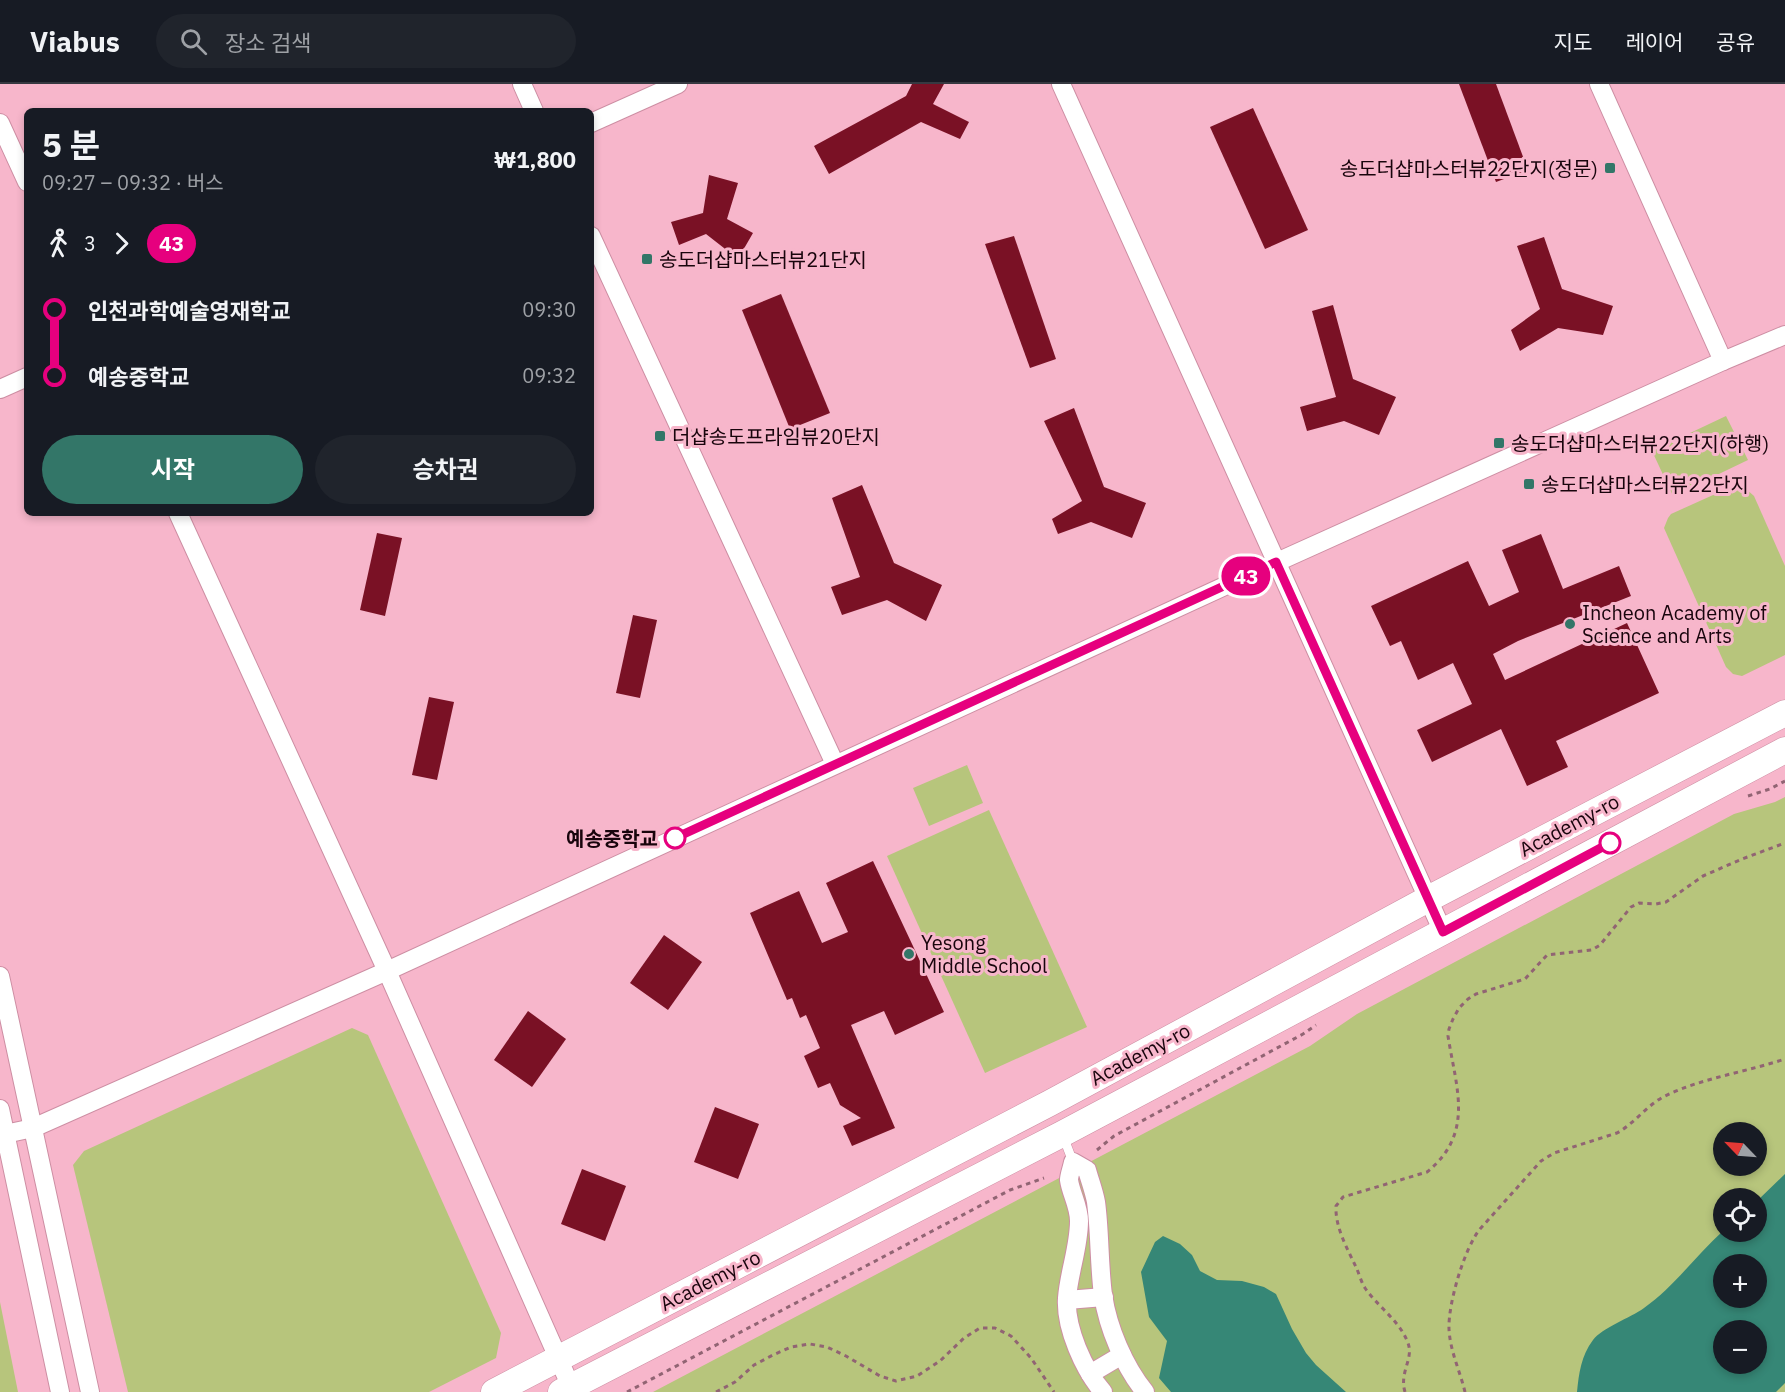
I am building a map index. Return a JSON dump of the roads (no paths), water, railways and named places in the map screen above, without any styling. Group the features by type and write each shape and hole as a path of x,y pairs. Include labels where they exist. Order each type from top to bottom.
{"main road":[{"name":"Academy-ro","path":"494,1392 1050,1103 1428,899 1785,713"},
{"name":"Academy-ro","path":"566,1389 1062,1134 1785,750"}],"street":[{"path":"522,84 533,108"},
{"path":"594,122 678,84"},
{"path":"1061,84 1443,932"},
{"path":"1599,84 1724,361"},
{"path":"0,123 24,175"},
{"path":"594,242 835,764"},
{"path":"5,1134 33,1128 387,971 1276,562 1785,335"},
{"path":"0,389 24,378"},
{"path":"179,516 387,971 558,1358 566,1389"},
{"path":"0,976 90,1392"},
{"path":"0,1109 60,1392"},
{"path":"1103,1392 1079,1353 1069,1318 1067,1300 1070,1275 1079,1237 1079,1216 1069,1178 1073,1162 1087,1170 1096,1200 1104,1297 1122,1355 1136,1381 1145,1392"},
{"path":"1067,1300 1104,1297"},
{"path":"1090,1374 1122,1355"}],"lane":[{"path":"1062,1134 1073,1162"}],"place":[{"name":"송도더샵마스터뷰22단지(정문)","path":"1610,168"},
{"name":"송도더샵마스터뷰21단지","path":"647,259"},
{"name":"더샵송도프라임뷰20단지","path":"660,436"},
{"name":"송도더샵마스터뷰22단지(하행)","path":"1499,443"},
{"name":"송도더샵마스터뷰22단지","path":"1529,484"},
{"name":"Incheon Academy of Science and Arts","path":"1570,624"},
{"name":"예송중학교","path":"675,838"},
{"name":"Yesong Middle School","path":"909,954"}]}
